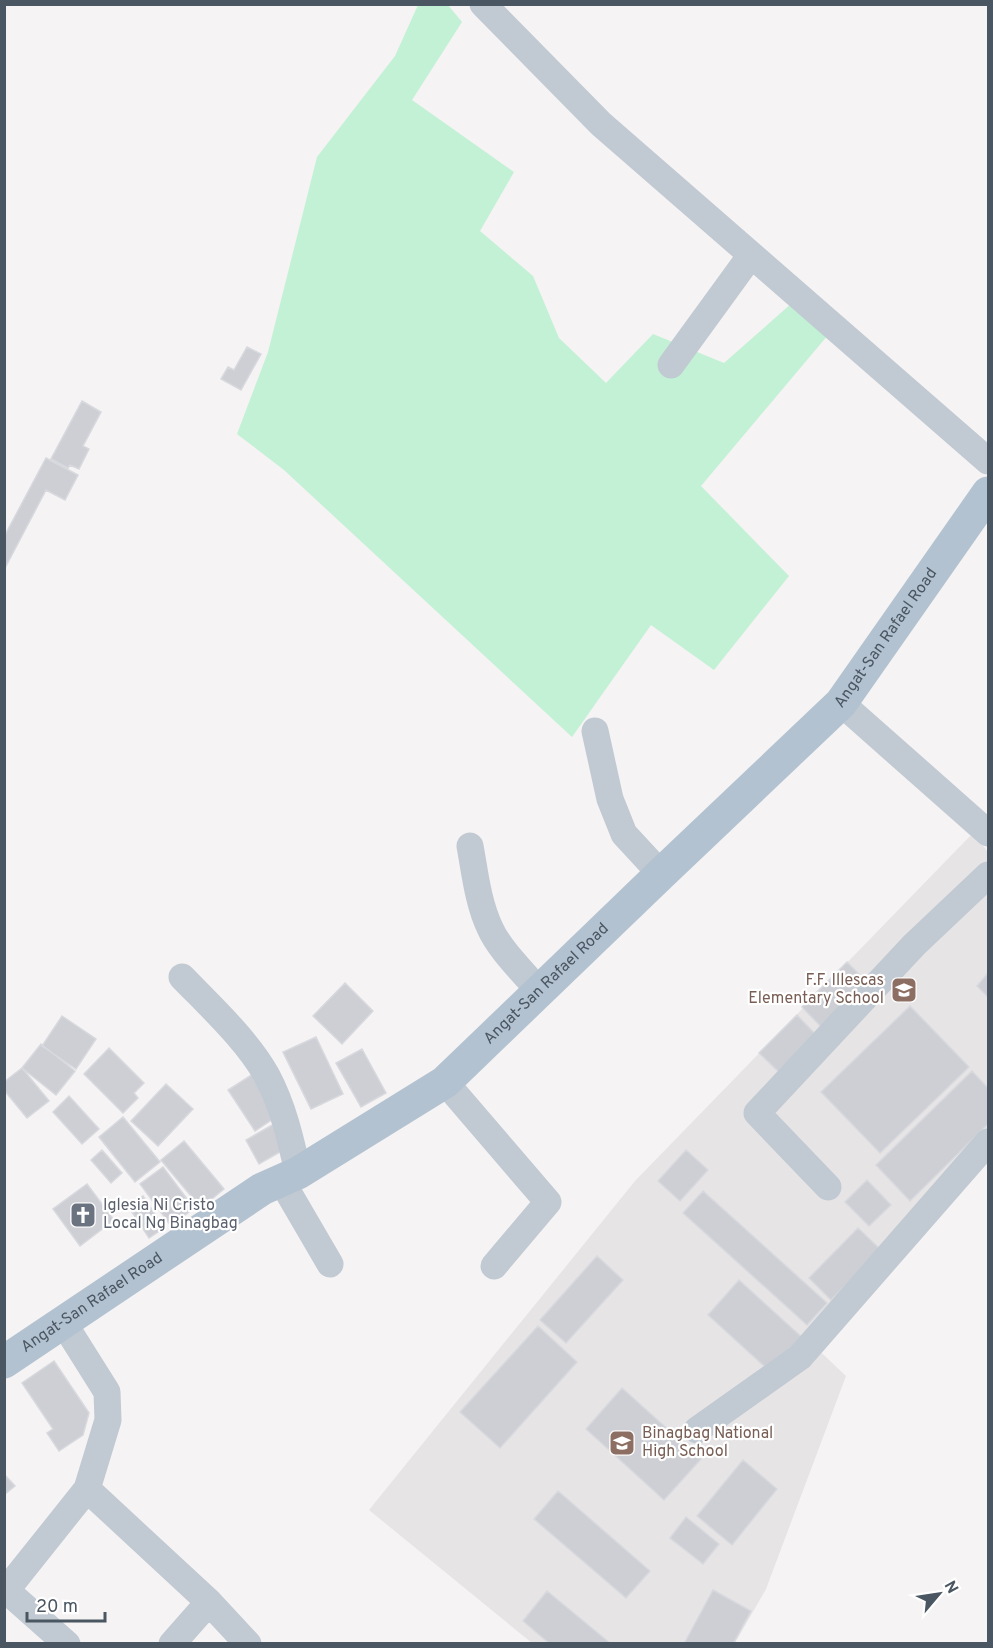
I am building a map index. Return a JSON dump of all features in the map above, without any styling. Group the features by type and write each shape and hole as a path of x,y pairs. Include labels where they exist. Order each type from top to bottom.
{"main road":[{"name":"Angat-San Rafael Road","path":"4,1362 262,1189 290,1177 445,1082 841,703 988,493"}],"street":[{"path":"483,4 601,124 988,461"},
{"path":"671,365 751,255"},
{"path":"841,703 988,833"},
{"path":"595,731 610,799 624,834 661,874"},
{"path":"470,846 480,899 490,929 539,991"},
{"path":"828,1187 757,1113 914,945 988,874"},
{"path":"182,977 252,1054 266,1074 278,1100 291,1141 290,1177 330,1264"},
{"path":"445,1082 548,1202 494,1266"},
{"path":"697,1430 800,1357 988,1142"},
{"path":"63,1322 107,1392 108,1420 87,1489 6,1592 67,1644"},
{"path":"87,1489 209,1602 248,1644"},
{"path":"172,1644 209,1602"}],"shaded area":[{"name":"Binagbag National High School","path":"973,833 988,852 988,1128 808,1340 846,1376 766,1589 735,1643 532,1643 369,1510 635,1181"}],"green space":[{"path":"418,5 448,5 462,22 412,100 514,172 480,231 533,276 559,338 606,383 653,334 724,363 792,303 828,335 701,486 789,576 714,670 651,625 572,737 284,470 237,434 268,352 317,157 395,56"}],"building":[{"path":"247,347 261,354 241,390 221,379 228,367 234,370"},
{"path":"82,401 101,412 83,446 89,449 79,469 70,465 68,468 51,459"},
{"path":"46,458 78,475 65,500 46,490 4,570 4,537"},
{"path":"847,962 870,985 824,1030 802,1007"},
{"path":"988,973 988,997 977,986"},
{"path":"345,983 373,1011 342,1044 313,1016"},
{"path":"910,1006 969,1067 880,1153 821,1092"},
{"path":"797,1015 819,1038 782,1075 759,1053"},
{"path":"62,1016 96,1039 76,1069 42,1046"},
{"path":"316,1037 343,1094 311,1109 283,1052"},
{"path":"41,1044 75,1071 56,1095 22,1068"},
{"path":"109,1048 144,1083 134,1093 138,1098 123,1113 84,1074"},
{"path":"362,1049 386,1093 361,1107 336,1063"},
{"path":"22,1068 49,1101 27,1118 4,1090 4,1082"},
{"path":"972,1071 988,1088 988,1124 910,1201 876,1165"},
{"path":"253,1074 279,1115 255,1131 228,1090"},
{"path":"166,1084 193,1109 158,1146 131,1121"},
{"path":"69,1096 99,1129 82,1144 53,1112"},
{"path":"123,1117 160,1162 135,1182 99,1137"},
{"path":"274,1124 287,1148 259,1164 246,1140"},
{"path":"184,1141 224,1189 201,1208 161,1160"},
{"path":"102,1150 122,1173 111,1183 91,1160"},
{"path":"686,1150 708,1170 680,1201 658,1181"},
{"path":"163,1167 194,1208 171,1226 140,1184"},
{"path":"867,1180 891,1205 869,1226 845,1202"},
{"name":"Iglesia Ni Cristo Local Ng Binagbag","path":"87,1184 114,1220 80,1246 53,1209"},
{"path":"703,1191 827,1303 807,1325 683,1213"},
{"path":"143,1196 164,1228 149,1238 128,1206"},
{"path":"858,1228 881,1250 831,1300 809,1278"},
{"path":"597,1256 623,1280 566,1343 540,1320"},
{"path":"739,1280 805,1340 774,1375 708,1315"},
{"path":"538,1326 577,1362 500,1448 460,1412"},
{"path":"54,1361 89,1413 83,1435 59,1451 47,1433 53,1429 22,1383"},
{"path":"622,1388 701,1459 664,1500 586,1429"},
{"path":"743,1460 777,1489 732,1545 697,1516"},
{"path":"4,1474 15,1486 4,1495"},
{"path":"558,1491 650,1571 626,1598 534,1519"},
{"path":"686,1517 719,1544 703,1564 670,1538"},
{"path":"713,1590 751,1611 733,1644 684,1644"},
{"path":"547,1591 610,1644 550,1644 523,1621"}],"place":[{"name":"F.F. Illescas Elementary School","path":"904,990"},
{"name":"Iglesia Ni Cristo Local Ng Binagbag","path":"83,1215"},
{"name":"Binagbag National High School","path":"622,1443"}]}
